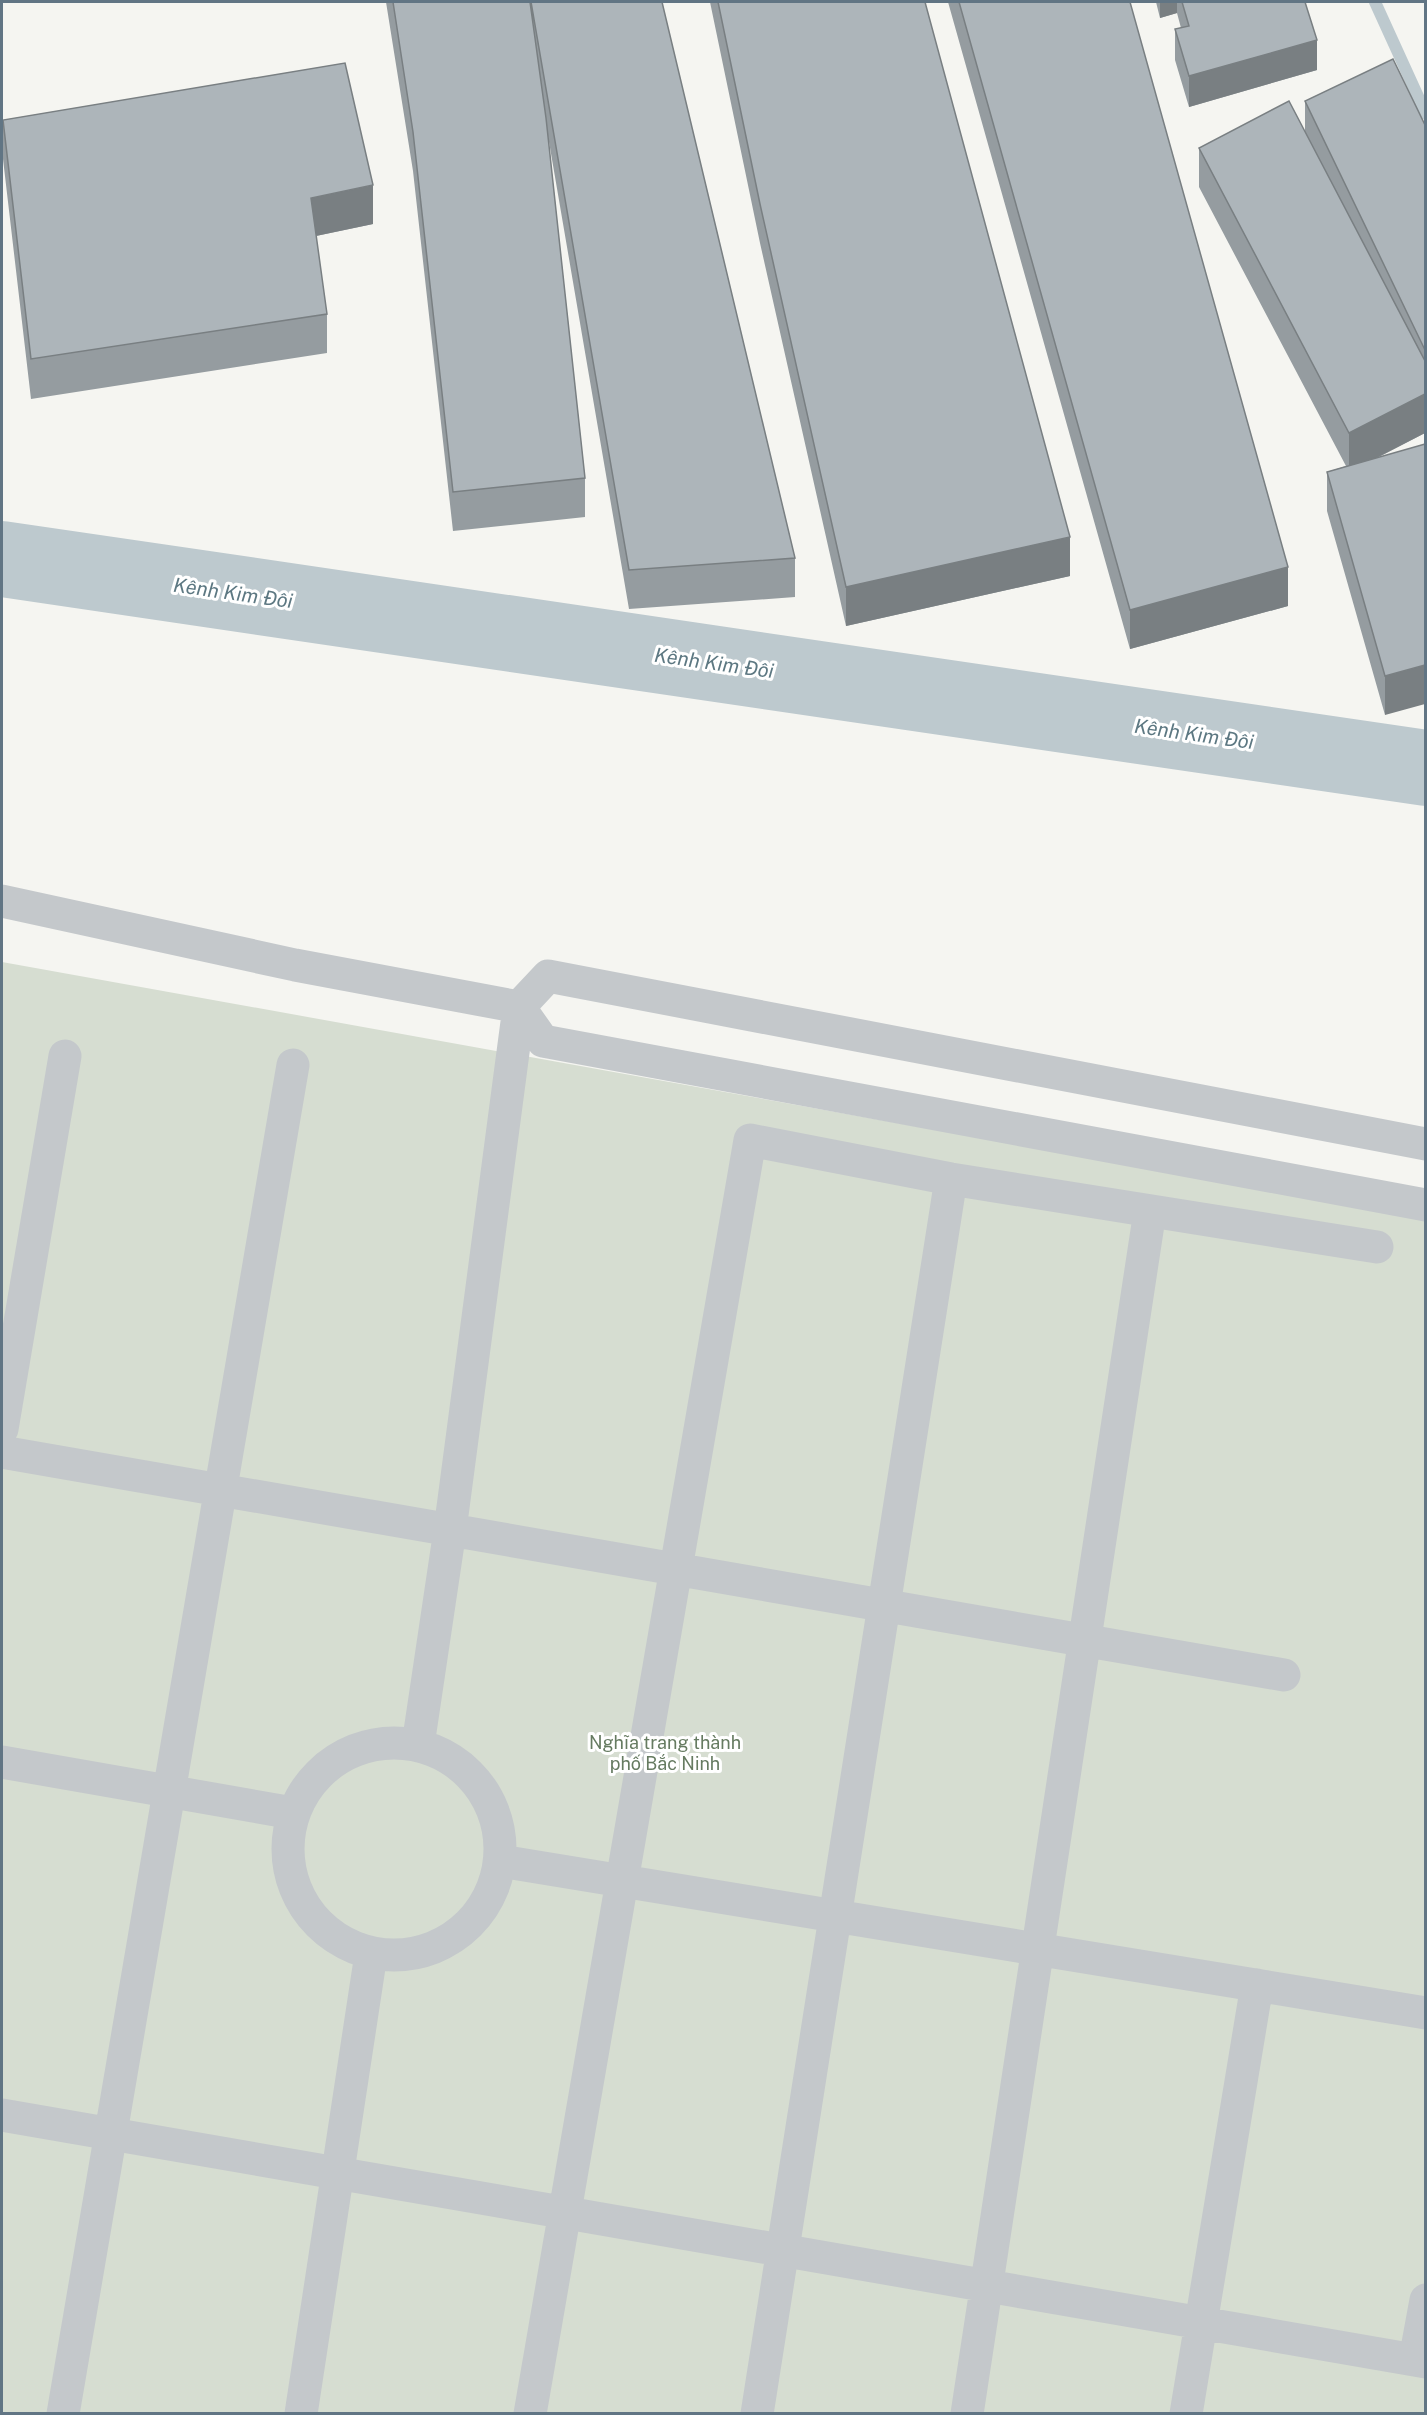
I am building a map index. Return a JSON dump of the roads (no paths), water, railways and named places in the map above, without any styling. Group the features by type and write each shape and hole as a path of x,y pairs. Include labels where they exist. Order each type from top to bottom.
{"street":[{"path":"2,901 295,965 519,1007 543,1041 1425,1205"},
{"path":"418,1745 450,1530 519,1007 548,976 1425,1144"},
{"path":"2,1429 65,1056"},
{"path":"63,2414 293,1065"},
{"path":"530,2414 750,1140 951,1179 1377,1247"},
{"path":"757,2414 951,1179"},
{"path":"967,2414 1150,1211"},
{"path":"2,1452 1284,1675"},
{"path":"392,1742 418,1745 442,1754 463,1768 481,1787 493,1809 500,1835 500,1861 495,1885 483,1908 466,1928 453,1938 422,1953 397,1956 371,1954 347,1945 325,1931 308,1911 295,1889 288,1864 288,1838 293,1813 310,1784 322,1770 342,1756 366,1746 392,1742"},
{"path":"2,1762 293,1813"},
{"path":"500,1861 1425,2013"},
{"path":"301,2414 371,1954"},
{"path":"1186,2414 1203,2323 1257,1985"},
{"path":"2,2115 1420,2361 1425,2300"}],"waterway":[{"path":"1375,2 1426,114"},
{"name":"Kênh Kim Đôi","path":"2,559 1426,768"}],"park label":[{"name":"Nghĩa trang thành phố Bắc Ninh","path":"665,1752"}]}
